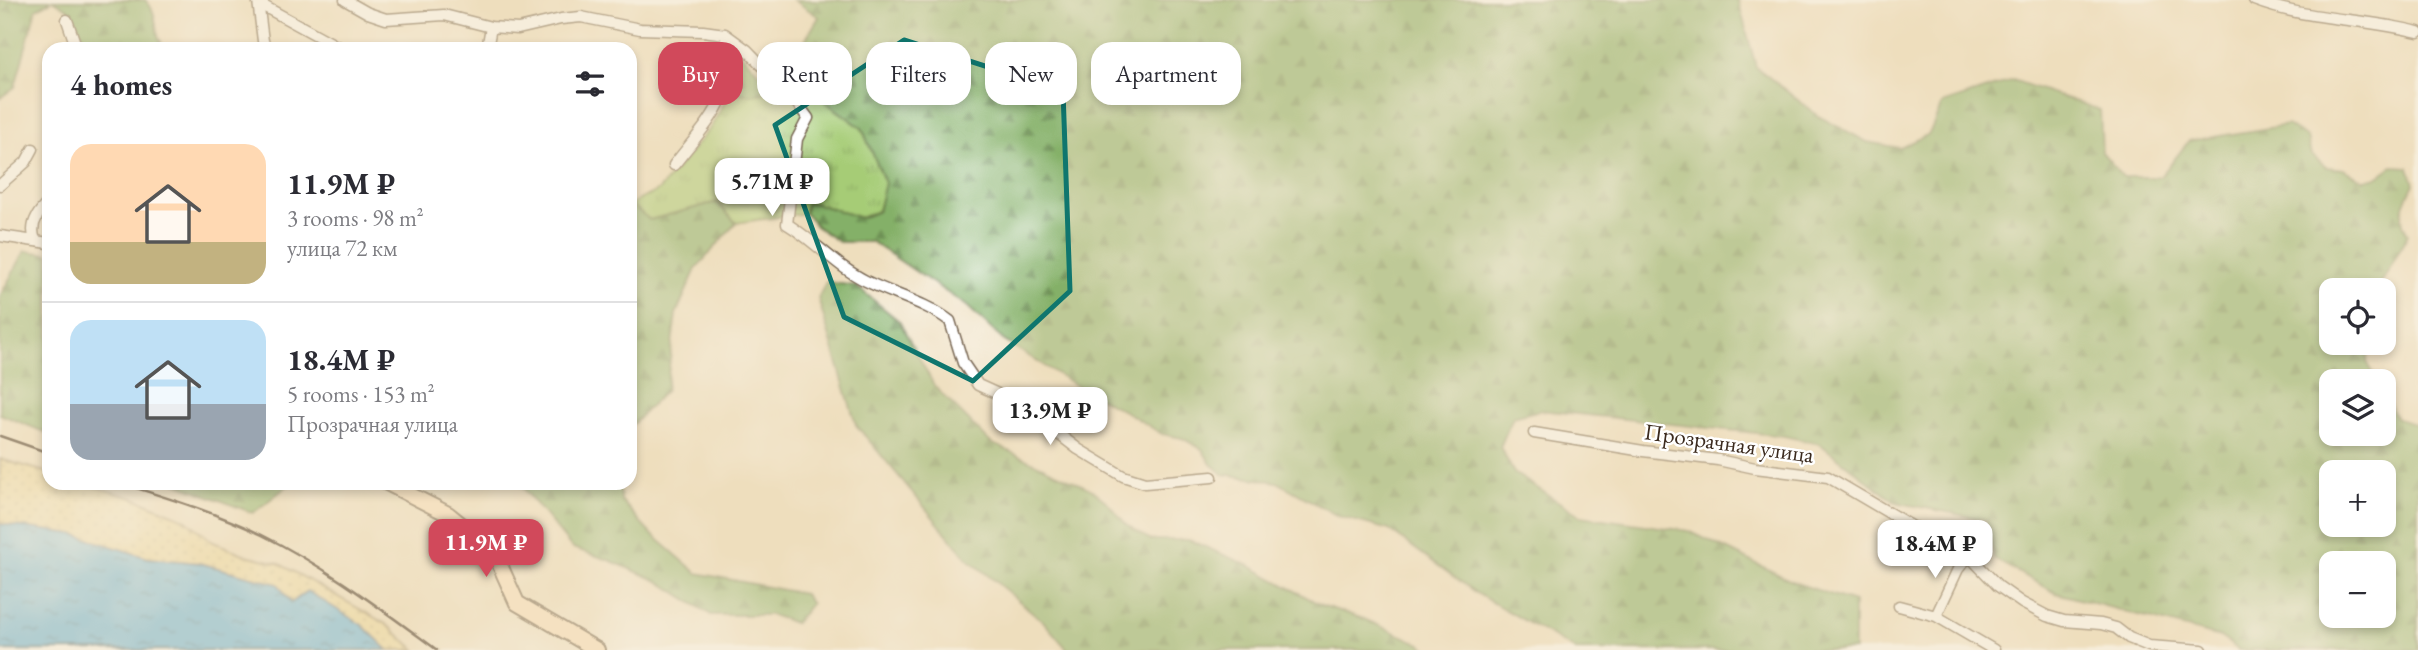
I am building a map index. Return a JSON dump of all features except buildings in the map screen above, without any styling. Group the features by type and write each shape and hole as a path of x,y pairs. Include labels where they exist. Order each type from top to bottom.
{"street":[{"path":"345,0 386,19 444,15 491,27 518,29 581,17 640,29 725,34 747,50 790,94 808,118 797,139 787,224 838,264 866,281 923,305 950,321 963,363 978,385 1017,399 1078,449 1123,476 1144,482 1212,477"},
{"path":"2254,0 2277,9 2418,32"},
{"path":"258,2 264,42"},
{"path":"258,2 329,42"},
{"path":"67,20 75,42"},
{"path":"488,42 491,27"},
{"path":"674,166 718,108 727,88 725,34"},
{"path":"0,185 26,162 33,149"},
{"path":"35,240 32,234 35,218 42,210"},
{"path":"0,236 14,240 42,242"},
{"name":"Прозрачная улица","path":"1534,433 1828,477 1913,527 1961,540 1967,544 1980,569 1998,586 2047,616 2116,628 2129,638 2149,646 2202,650"},
{"path":"401,490 448,514 489,547 494,552 517,603 597,650"},
{"path":"1936,616 1958,569 1971,553"},
{"path":"1899,606 1936,616 1994,650"}],"highlighted area":[{"path":"904,40 1063,91 1070,291 973,381 844,317 775,125"}],"green space":[{"path":"0,0 53,0 36,9 15,87 0,98"},
{"path":"53,0 145,0 153,11 161,42 85,42 72,12"},
{"path":"794,0 1738,0 1756,67 1818,116 1867,142 1900,148 1929,134 1942,104 2013,80 2100,110 2102,152 2123,177 2160,177 2189,141 2287,125 2307,138 2311,155 2326,167 2344,169 2364,180 2377,177 2393,166 2409,167 2414,184 2402,215 2408,234 2384,278 2319,278 2319,355 2368,355 2367,362 2371,369 2319,369 2319,446 2396,446 2396,417 2418,425 2418,650 2239,650 2220,637 2056,593 1994,559 1986,520 1895,502 1820,444 1784,436 1540,410 1513,417 1500,447 1514,473 1581,516 1689,531 1796,583 1854,602 1854,650 1576,650 1476,593 1389,530 1338,516 1277,482 1223,474 1211,464 1202,449 1182,438 1162,434 1078,387 1003,340 967,306 872,242 839,242 816,226 805,213 806,204 814,203 861,218 878,211 885,183 862,128 830,105 852,105 852,42 804,42 819,17"},
{"path":"743,56 757,71 757,94 743,93"},
{"path":"743,93 757,94 757,105 830,105 862,128 886,183 878,211 861,218 814,203 806,204 805,213 736,223 717,202 649,220 637,209 637,201 659,190 711,127 723,105 743,105"},
{"path":"717,202 736,223 696,269 676,314 666,390 637,420 637,210 650,220"},
{"path":"25,251 42,253 42,431 0,414 0,296"},
{"path":"826,282 856,286 899,321 935,387 991,443 1091,489 1108,503 1126,524 1150,540 1189,540 1250,566 1321,605 1364,619 1421,644 1428,650 1068,650 1043,621 967,558 856,425 818,298"},
{"path":"194,490 282,490 253,513"},
{"path":"525,490 620,490 621,500 647,530 697,573 804,594 811,604 795,623 771,615 711,615 658,581 572,548"}],"sand":[{"path":"0,459 42,471 42,490 106,490 137,499 185,519 213,542 246,555 278,563 386,624 416,650 388,650 362,625 291,603 278,584 199,563 148,558 73,534 0,524"}],"water":[{"path":"0,524 73,534 148,558 199,563 278,584 291,603 307,591 362,625 388,650 0,650"}],"railway":[{"path":"0,436 42,451"},
{"path":"142,490 210,513 285,547 352,589 437,650"}]}
